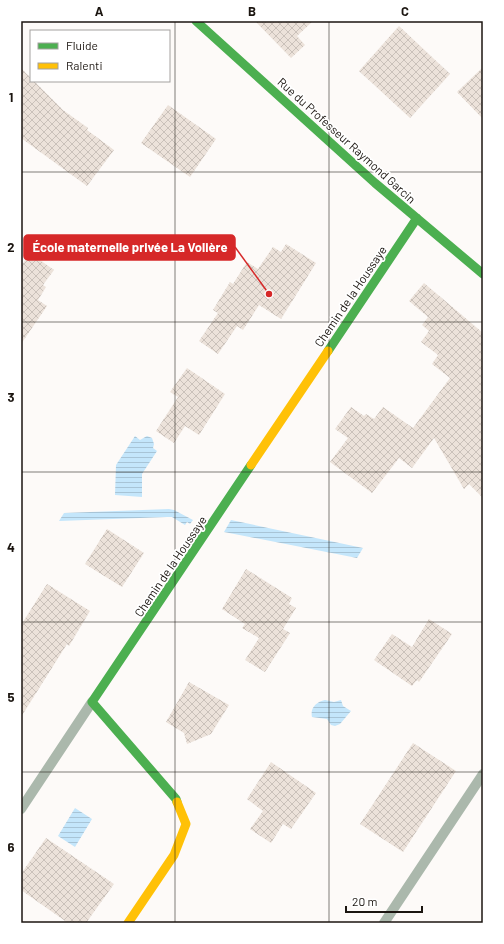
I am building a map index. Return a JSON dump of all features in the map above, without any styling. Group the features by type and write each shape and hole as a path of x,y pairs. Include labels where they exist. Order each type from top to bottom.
{"street":[{"name":"Rue du Professeur Raymond Garcin","path":"196,21 375,183 483,274"},
{"name":"Chemin de la Houssaye","path":"92,702 417,218"},
{"path":"92,702 176,799 186,824 174,855 128,923"}],"lane":[{"path":"21,809 92,702"},
{"path":"384,923 483,774"}],"water":[{"path":"135,436 140,440 147,436 152,438 154,444 153,448 157,451 142,474 142,497 115,495 116,465"},
{"path":"169,509 193,520 190,524 187,522 185,525 172,517 59,521 64,513"},
{"path":"231,520 363,548 357,558 224,532"},
{"path":"325,700 334,702 341,700 343,706 351,711 340,724 335,726 331,725 327,719 312,717 314,706"},
{"path":"75,808 92,819 75,847 58,836"}],"building":[{"path":"255,21 313,21 297,36 305,45 291,58"},
{"path":"399,26 450,74 410,118 359,71"},
{"path":"483,67 483,119 457,92"},
{"path":"21,68 30,77 30,82 35,82 63,110 88,128 87,130 114,150 87,186 21,138"},
{"path":"168,105 216,139 190,177 141,143"},
{"path":"286,244 316,263 281,319 259,305 243,330 237,326 218,354 199,341 218,313 213,310 230,282 233,284 247,262 258,269 273,247 281,252"},
{"path":"30,253 54,270 43,285 46,287 38,300 47,306 21,344 21,266"},
{"path":"424,283 483,333 483,498 469,484 464,489 434,438 412,468 399,458 372,493 330,462 348,438 335,429 351,407 364,416 366,414 374,419 383,407 413,428 450,378 432,364 438,355 421,342 429,331 422,325 428,317 409,301"},
{"path":"187,368 225,394 199,435 185,426 174,443 156,431 178,397 170,392"},
{"path":"107,529 144,553 122,587 85,564"},
{"path":"246,569 292,598 289,604 296,608 283,629 290,633 265,672 245,660 259,638 242,628 245,624 222,609"},
{"path":"47,584 90,611 69,646 67,644 21,717 21,625"},
{"path":"429,619 452,634 419,682 417,680 412,686 374,660 392,634 412,647"},
{"path":"189,682 229,705 211,734 187,744 184,733 166,722"},
{"path":"413,743 456,771 403,852 360,824"},
{"path":"271,762 316,793 291,829 283,824 271,843 250,829 263,811 247,799"},
{"path":"46,838 114,884 86,923 68,923 21,890 21,874"}],"traffic: fast":[{"path":"196,21 375,183 483,274"},
{"path":"328,351 417,218"},
{"path":"177,802 92,702 251,465"}],"traffic: slow":[{"path":"251,465 328,351"},
{"path":"128,923 174,855 186,824 177,802"}],"place":[{"name":"École maternelle privée La Volière","path":"269,294"}]}
